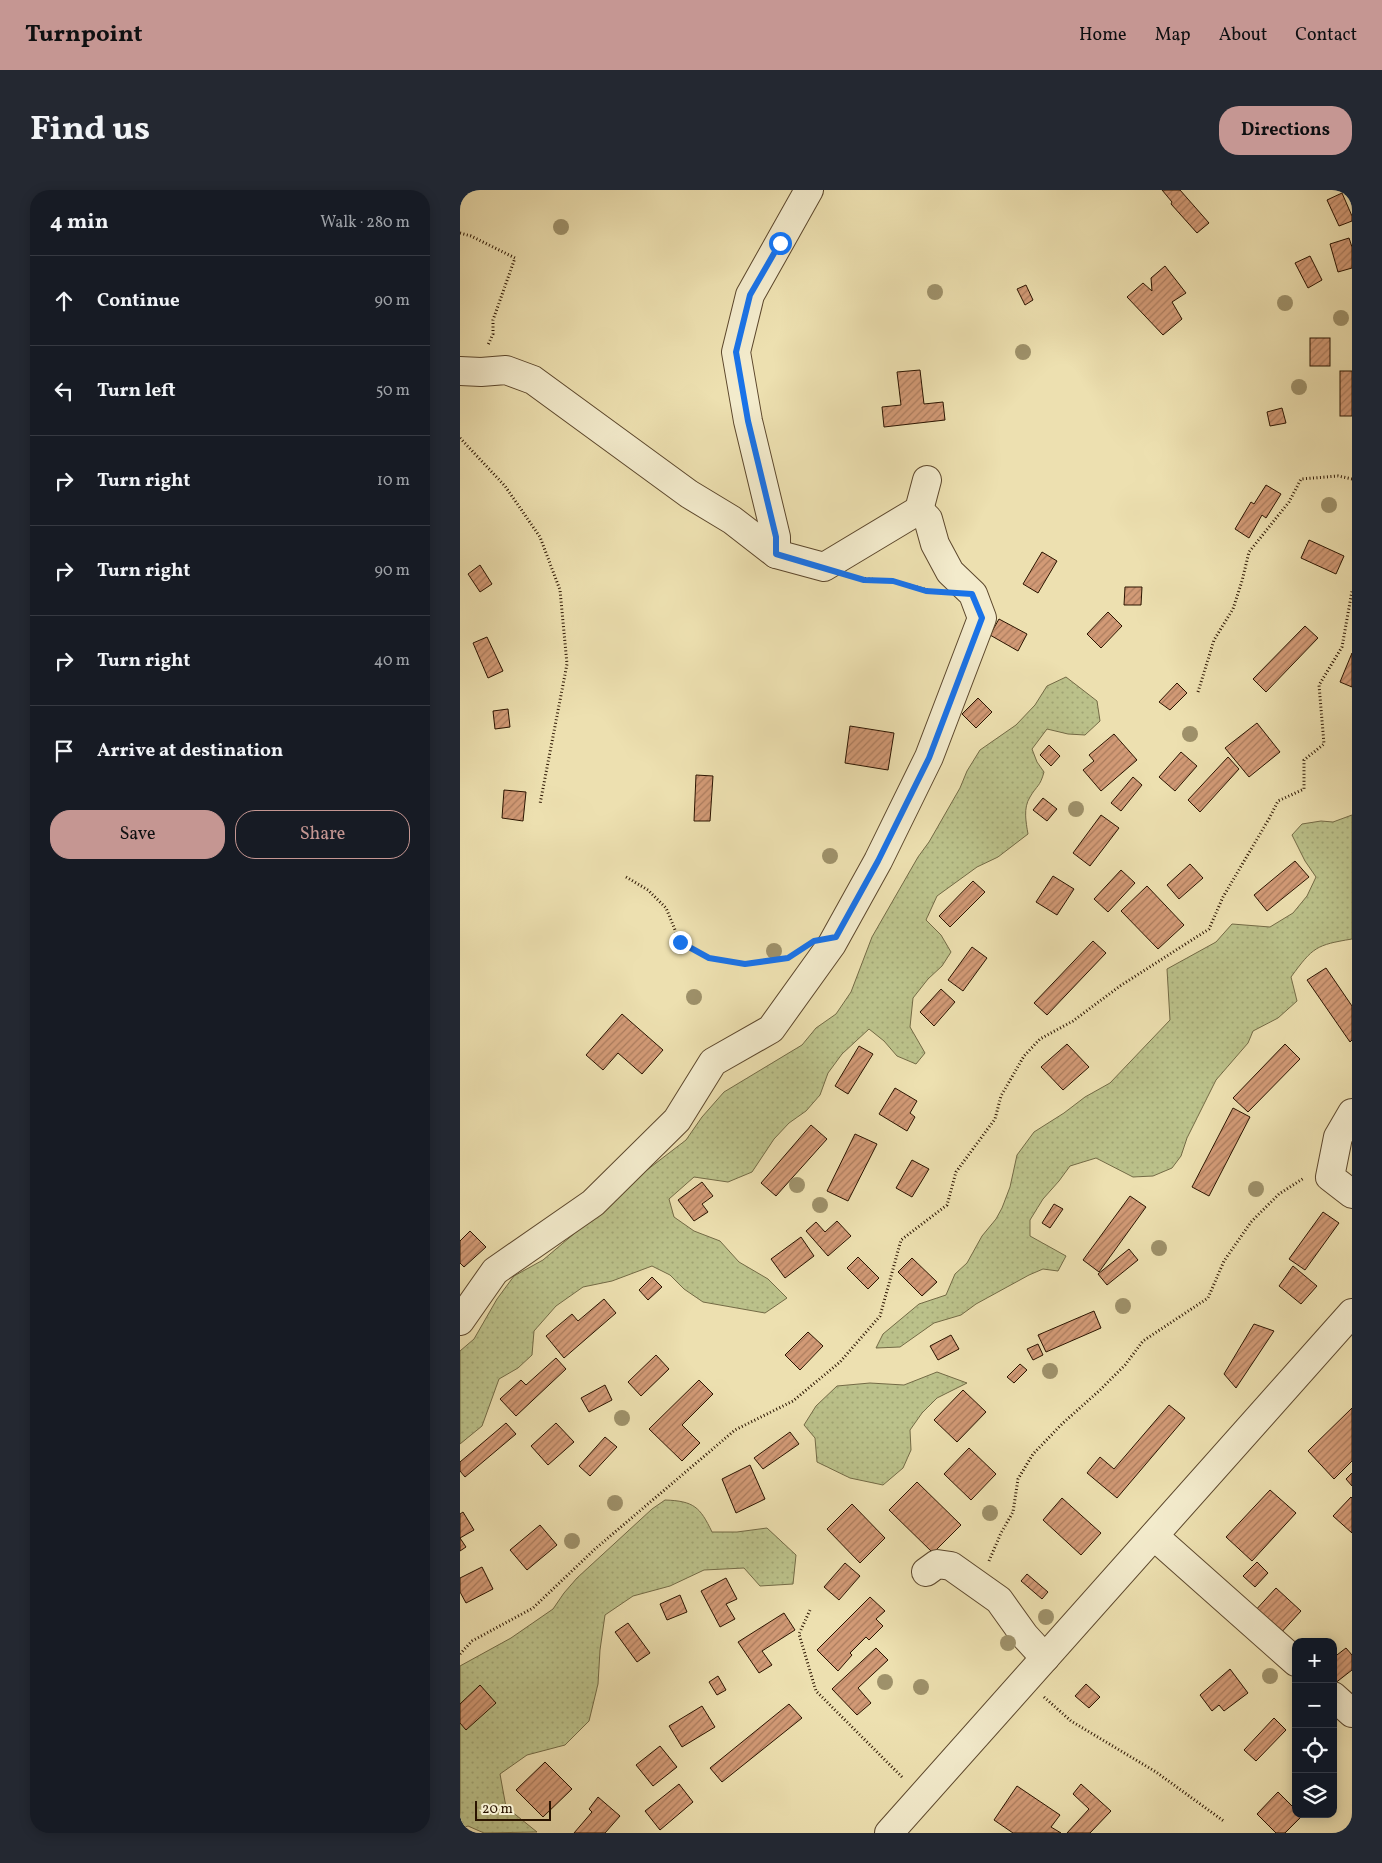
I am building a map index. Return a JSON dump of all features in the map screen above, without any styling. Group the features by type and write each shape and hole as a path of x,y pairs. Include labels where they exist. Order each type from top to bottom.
{"street":[{"path":"776,554 776,537 748,421 736,352 750,295 809,190"},
{"path":"460,371 506,370 533,380 689,494 732,520 776,554 824,567 919,510 927,480"},
{"path":"460,1321 495,1271 593,1203 677,1120 713,1062 770,1029 832,944 878,861 929,758 982,618 972,594 950,572 935,544 928,518 919,510"},
{"path":"1352,1113 1338,1137 1330,1177 1352,1194"},
{"path":"889,1833 1351,1315"},
{"path":"1154,1536 1292,1658"},
{"path":"926,1572 937,1564 951,1566 980,1585 999,1600 1024,1635 1045,1658"},
{"path":"1337,1700 1352,1713"}],"path":[{"path":"460,233 471,236 515,258 493,320 493,334 485,352 506,370"},
{"path":"460,438 505,486 540,537 560,590 567,664 540,804"},
{"path":"1198,692 1214,640 1233,609 1249,552 1289,502 1301,479 1338,476 1352,479"},
{"path":"824,567 864,580 893,581 926,591 972,594"},
{"path":"460,1654 472,1641 533,1608 594,1549 735,1430 793,1401 840,1362 880,1316 901,1240 947,1205 956,1172 995,1119 1001,1096 1024,1056 1040,1039 1073,1021 1120,986 1209,929 1223,897 1278,801 1304,789 1304,760 1324,744 1319,685 1342,647 1352,591"},
{"path":"626,877 648,890 666,908 680,942 709,958 745,964 788,958 794,954"},
{"path":"980,1585 1001,1533 1013,1512 1018,1479 1033,1454 1125,1365 1143,1341 1208,1298 1224,1261 1251,1222 1279,1194 1303,1178 1330,1177"},
{"path":"810,1610 799,1634 816,1691 872,1745 921,1797"},
{"path":"1025,1680 1071,1721 1156,1772 1225,1822"}],"green space":[{"path":"1066,677 1097,701 1100,721 1085,735 1068,734 1047,729 1032,749 1037,762 1044,772 1040,783 1026,806 1028,834 998,857 977,867 937,896 926,920 941,935 951,952 942,966 928,979 913,998 910,1027 925,1053 916,1064 897,1056 884,1041 869,1029 842,1054 828,1073 820,1095 806,1111 789,1123 774,1139 752,1172 728,1182 694,1177 669,1199 674,1217 694,1231 720,1241 739,1262 768,1279 787,1298 765,1313 703,1302 684,1289 670,1275 652,1266 612,1281 583,1287 556,1306 534,1331 532,1355 518,1368 499,1379 482,1426 460,1444 460,1351 474,1339 497,1299 514,1276 543,1260 605,1210 643,1173 686,1140 702,1117 724,1092 802,1045 816,1028 836,1014 851,992 872,937 918,857 929,842 980,750 1016,725 1035,705 1047,686"},
{"path":"1352,815 1352,939 1330,943 1316,949 1298,967 1291,977 1297,1001 1278,1018 1253,1031 1248,1043 1216,1080 1187,1138 1181,1156 1172,1168 1153,1176 1133,1177 1096,1158 1070,1166 1043,1199 1030,1220 1030,1236 1066,1256 1058,1271 1043,1269 1029,1275 976,1304 961,1315 934,1323 900,1347 876,1348 883,1334 919,1304 946,1295 955,1274 967,1263 982,1236 996,1219 1002,1208 1010,1187 1017,1155 1034,1132 1085,1097 1110,1083 1170,1020 1167,969 1216,942 1232,924 1270,927 1293,913 1307,896 1316,877 1305,861 1292,835 1302,824 1321,821 1333,822"},
{"path":"937,1372 967,1383 937,1398 922,1413 910,1430 911,1450 903,1468 883,1485 850,1478 817,1462 815,1438 804,1425 816,1406 837,1386 870,1383 904,1385"},
{"path":"665,1500 683,1502 695,1507 700,1511 712,1532 737,1532 767,1528 796,1555 793,1584 760,1586 744,1568 704,1570 670,1586 633,1596 605,1615 598,1684 589,1721 565,1745 527,1755 500,1774 506,1807 537,1832 484,1833 468,1826 460,1829 460,1666 511,1638 553,1609 577,1578 652,1509"}],"building":[{"path":"1162,190 1180,190 1209,223 1197,233 1171,204 1172,202"},
{"path":"1342,193 1352,216 1352,221 1339,226 1327,200"},
{"path":"1349,238 1352,247 1352,268 1338,272 1330,244"},
{"path":"1310,256 1322,280 1308,288 1295,263"},
{"path":"1165,266 1186,293 1172,302 1182,319 1163,335 1127,297 1143,283 1152,291 1151,278"},
{"path":"1026,285 1033,300 1025,305 1017,289"},
{"path":"1310,338 1330,338 1330,366 1310,366"},
{"path":"920,370 924,404 943,402 945,420 884,427 882,407 901,405 897,372"},
{"path":"1340,371 1352,371 1352,416 1340,416"},
{"path":"1282,408 1286,423 1270,426 1267,412"},
{"path":"1266,485 1281,494 1266,518 1262,515 1249,538 1235,529 1251,502 1254,504"},
{"path":"1309,540 1344,556 1336,574 1301,558"},
{"path":"1042,552 1057,561 1038,593 1023,584"},
{"path":"480,565 492,584 480,592 468,574"},
{"path":"1125,587 1142,587 1141,605 1124,605"},
{"path":"1108,612 1122,626 1101,648 1087,634"},
{"path":"999,619 1027,634 1018,651 990,635"},
{"path":"1305,626 1318,638 1266,692 1253,679"},
{"path":"487,637 503,671 488,678 473,643"},
{"path":"1352,653 1352,687 1340,682"},
{"path":"1177,683 1187,693 1170,710 1159,702"},
{"path":"978,698 992,712 976,728 962,714"},
{"path":"508,709 510,727 495,729 493,711"},
{"path":"1257,723 1280,752 1249,777 1225,748"},
{"path":"850,726 894,733 888,770 845,763"},
{"path":"1114,734 1137,760 1101,791 1083,770 1094,761 1089,755"},
{"path":"1049,745 1060,756 1051,766 1040,755"},
{"path":"1181,752 1197,766 1175,791 1159,777"},
{"path":"1228,757 1239,769 1200,812 1188,800"},
{"path":"696,775 713,776 710,821 694,821"},
{"path":"1133,777 1142,785 1121,811 1111,803"},
{"path":"504,790 526,792 523,821 502,818"},
{"path":"1043,798 1057,809 1047,821 1033,810"},
{"path":"1101,815 1119,828 1090,866 1073,853"},
{"path":"1295,861 1309,877 1267,911 1254,895"},
{"path":"1190,864 1203,878 1179,899 1167,885"},
{"path":"1121,870 1135,883 1108,912 1094,899"},
{"path":"1053,876 1074,889 1057,915 1036,902"},
{"path":"973,881 985,892 950,927 939,916"},
{"path":"1147,886 1184,925 1158,949 1121,911"},
{"path":"1093,941 1106,953 1047,1015 1034,1003"},
{"path":"972,947 987,958 963,991 948,980"},
{"path":"1326,968 1352,1006 1352,1040 1350,1042 1307,980"},
{"path":"941,989 955,1002 934,1026 920,1012"},
{"path":"622,1014 663,1050 642,1074 618,1053 603,1070 586,1055"},
{"path":"1067,1044 1089,1067 1063,1090 1041,1067"},
{"path":"1285,1044 1300,1059 1248,1112 1233,1098"},
{"path":"859,1046 873,1054 848,1094 835,1086"},
{"path":"895,1088 917,1101 910,1113 915,1117 907,1131 879,1114"},
{"path":"1233,1108 1250,1117 1209,1196 1192,1187"},
{"path":"811,1125 827,1139 776,1196 761,1183"},
{"path":"855,1134 877,1144 848,1201 827,1191"},
{"path":"912,1160 929,1169 912,1197 896,1188"},
{"path":"702,1182 713,1196 702,1204 708,1212 694,1221 678,1200"},
{"path":"1130,1196 1146,1207 1099,1272 1083,1260"},
{"path":"1054,1204 1063,1209 1050,1228 1042,1223"},
{"path":"1323,1212 1339,1223 1305,1270 1289,1259"},
{"path":"837,1221 851,1236 828,1256 806,1231 816,1222 825,1232"},
{"path":"470,1231 486,1247 464,1267 460,1263 460,1241"},
{"path":"801,1237 814,1256 785,1278 771,1259"},
{"path":"1129,1249 1138,1260 1107,1285 1098,1274"},
{"path":"858,1257 879,1278 868,1289 847,1268"},
{"path":"912,1258 937,1282 922,1296 898,1272"},
{"path":"1293,1266 1317,1286 1301,1304 1279,1286"},
{"path":"652,1277 662,1287 648,1300 639,1290"},
{"path":"604,1299 616,1313 564,1358 546,1336 572,1314 578,1321"},
{"path":"1094,1311 1101,1328 1046,1352 1038,1335"},
{"path":"1254,1324 1274,1331 1236,1388 1224,1374"},
{"path":"808,1332 823,1346 800,1370 785,1355"},
{"path":"951,1335 959,1349 938,1360 930,1346"},
{"path":"1038,1344 1043,1355 1033,1360 1027,1349"},
{"path":"656,1355 669,1369 641,1396 628,1382"},
{"path":"556,1358 566,1369 516,1416 500,1399 521,1380 526,1385"},
{"path":"1020,1364 1027,1370 1014,1383 1007,1377"},
{"path":"699,1380 713,1394 682,1425 700,1443 682,1461 649,1429"},
{"path":"605,1385 612,1400 589,1412 581,1398"},
{"path":"963,1390 986,1412 957,1442 934,1420"},
{"path":"1169,1405 1185,1418 1117,1498 1087,1473 1100,1457 1114,1469"},
{"path":"1352,1408 1352,1461 1334,1479 1308,1451"},
{"path":"506,1423 516,1434 465,1477 460,1471 460,1462"},
{"path":"556,1423 574,1442 548,1465 531,1446"},
{"path":"790,1432 799,1444 763,1469 754,1458"},
{"path":"605,1437 617,1447 590,1476 579,1466"},
{"path":"969,1448 996,1474 971,1500 944,1474"},
{"path":"750,1465 765,1499 736,1513 722,1479"},
{"path":"1352,1473 1352,1486 1346,1479"},
{"path":"917,1482 961,1525 933,1553 889,1510"},
{"path":"1270,1490 1296,1513 1252,1561 1226,1537"},
{"path":"1062,1498 1101,1533 1081,1555 1043,1520"},
{"path":"1352,1498 1352,1533 1333,1516"},
{"path":"852,1504 885,1538 860,1563 827,1529"},
{"path":"463,1512 474,1530 460,1538 460,1514"},
{"path":"540,1525 557,1545 527,1570 510,1550"},
{"path":"460,1538 466,1547 460,1551"},
{"path":"1257,1562 1268,1573 1255,1587 1243,1576"},
{"path":"845,1563 860,1576 839,1600 824,1587"},
{"path":"482,1567 493,1589 466,1603 460,1592 460,1578"},
{"path":"1027,1574 1048,1592 1042,1599 1021,1581"},
{"path":"726,1578 737,1599 726,1604 735,1619 720,1627 701,1591"},
{"path":"1276,1588 1301,1611 1278,1636 1253,1613"},
{"path":"680,1595 687,1612 667,1620 660,1604"},
{"path":"870,1597 885,1611 876,1619 883,1626 869,1640 866,1637 850,1653 852,1655 838,1671 817,1650"},
{"path":"784,1613 795,1630 762,1651 772,1665 759,1673 738,1642"},
{"path":"628,1623 650,1653 637,1662 615,1632"},
{"path":"876,1648 888,1660 858,1688 871,1703 857,1715 832,1689"},
{"path":"1346,1648 1352,1655 1352,1670 1337,1682 1337,1655"},
{"path":"1230,1669 1248,1693 1224,1711 1219,1705 1212,1711 1200,1695"},
{"path":"718,1676 726,1690 717,1695 709,1682"},
{"path":"1086,1684 1100,1697 1089,1708 1075,1696"},
{"path":"480,1685 496,1703 466,1730 460,1723 460,1704"},
{"path":"789,1704 802,1718 722,1782 710,1768"},
{"path":"702,1706 715,1727 682,1747 669,1726"},
{"path":"1274,1718 1286,1730 1256,1761 1244,1750"},
{"path":"660,1746 677,1767 653,1786 636,1765"},
{"path":"545,1762 572,1789 543,1817 516,1790"},
{"path":"679,1784 693,1802 660,1830 645,1811"},
{"path":"1081,1784 1111,1811 1090,1833 1067,1833 1089,1809 1073,1794"},
{"path":"1017,1786 1060,1815 1051,1827 1061,1833 1013,1833 994,1820"},
{"path":"1278,1792 1292,1806 1292,1818 1300,1818 1285,1833 1276,1833 1257,1814"},
{"path":"598,1797 620,1816 605,1833 574,1833 592,1812 589,1809"}],"route":[{"path":"680,942 709,958 745,964 788,958 814,941 836,937 878,861 929,758 982,618 972,594 926,591 893,581 864,580 776,554 776,537 748,421 736,352 750,295 780,243"}]}
